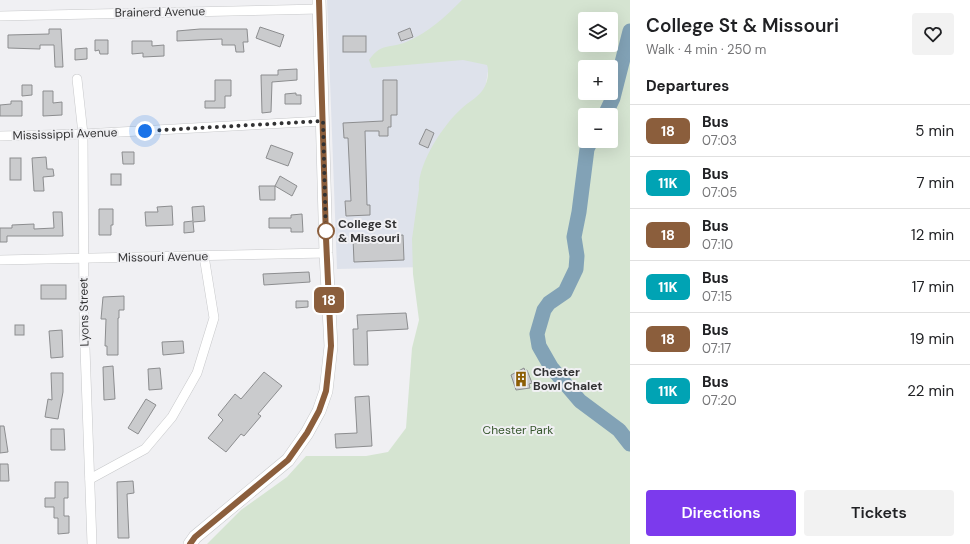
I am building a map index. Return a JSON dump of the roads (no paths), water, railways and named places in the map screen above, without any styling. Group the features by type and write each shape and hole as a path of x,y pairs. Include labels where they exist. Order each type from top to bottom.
{"street":[{"name":"Brainerd Avenue","path":"0,16 319,4"},
{"path":"190,544 195,537 288,460 307,433 319,411 326,391 331,346 326,253 319,4"},
{"name":"Lyons Street","path":"77,79 83,134 83,258 92,544"},
{"name":"Mississippi Avenue","path":"0,136 83,134 323,121"},
{"name":"Missouri Avenue","path":"0,260 326,253"},
{"path":"90,480 145,449 172,417 197,373 214,318 204,256"}],"waterway":[{"path":"608,108 613,98 630,31"},
{"path":"588,148 574,237 577,256 576,269 565,292 549,303 544,310 537,334 539,346 551,367 580,401 619,430 630,444"}],"place":[{"name":"College St & Missouri","path":"326,231"},
{"name":"Chester Bowl Chalet","path":"521,379"}],"park label":[{"name":"Chester Park","path":"518,430"}]}
